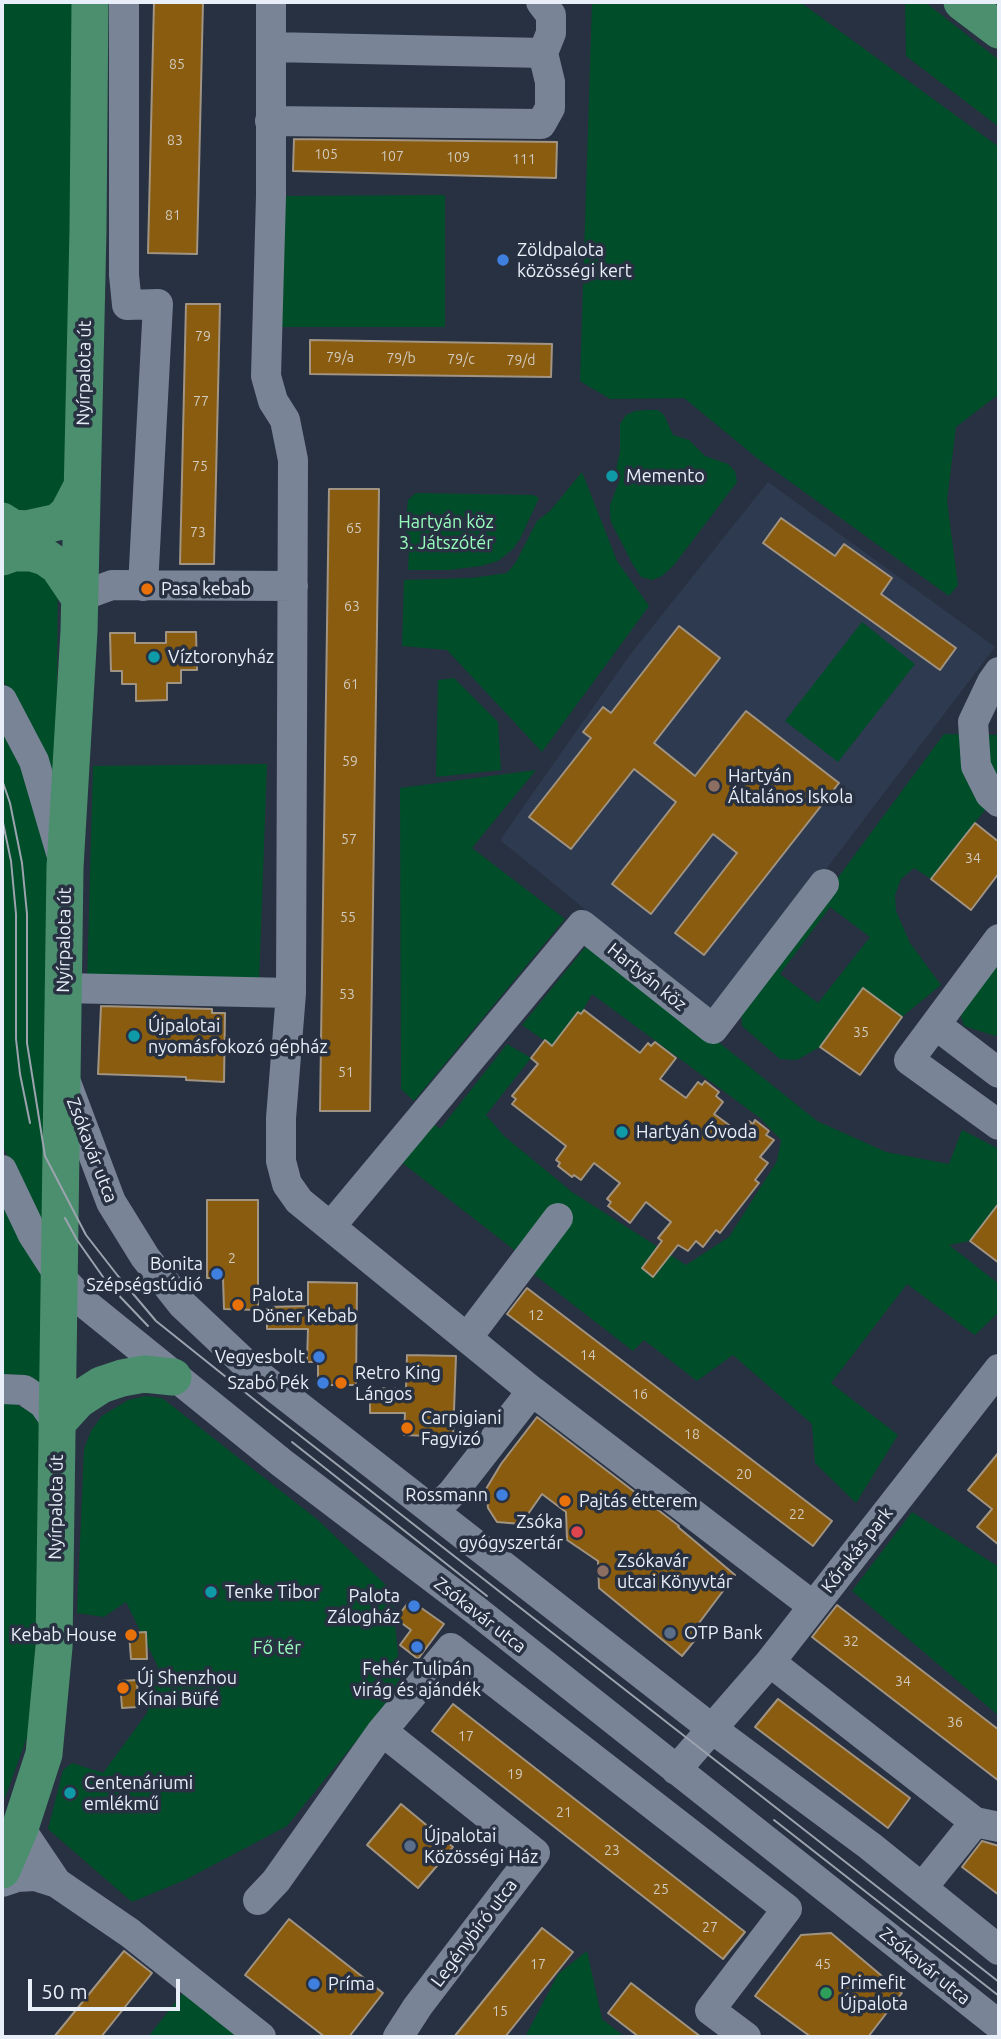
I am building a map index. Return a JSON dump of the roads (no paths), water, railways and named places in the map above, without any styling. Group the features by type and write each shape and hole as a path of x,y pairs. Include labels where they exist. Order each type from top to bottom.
{"main road":[{"name":"Nyírpalota út","path":"2,1870 20,1828 44,1754 54,1647 65,867 79,597 88,230 90,2"},
{"path":"962,2 999,30"},
{"path":"2,521 13,528 26,529 58,522 68,513 81,488"},
{"path":"2,557 13,553 32,553 45,557 58,566 79,597"},
{"path":"57,1423 78,1400 101,1385 144,1374 173,1377"}],"street":[{"path":"124,2 124,275 127,305 158,304 143,586"},
{"path":"271,2 266,383 285,420 293,460 290,993 281,1118 281,1161 287,1184 299,1201 533,1391 813,1606"},
{"path":"270,121 541,124 550,108 550,82 543,54 551,33 551,15 541,2"},
{"path":"271,47 543,54"},
{"path":"79,597 112,585 293,586"},
{"path":"999,672 973,722 976,766 990,794 999,802"},
{"path":"2,700 34,761 65,867"},
{"name":"Hartyán köz","path":"331,1226 582,925 713,1028 824,884"},
{"path":"999,939 909,1060 999,1125"},
{"path":"63,988 290,993"},
{"path":"936,1025 999,1073"},
{"name":"Zsókavár utca","path":"61,1068 111,1202 158,1275 181,1304 251,1369 711,1728 870,1846 999,1950"},
{"name":"Zsókavár utca","path":"2,1170 33,1235 61,1277 88,1306 173,1377 478,1612 999,2025"},
{"path":"467,1338 558,1218"},
{"name":"Kőrakás park","path":"676,1770 770,1662 999,1369"},
{"path":"2,1389 24,1390 43,1403 57,1423"},
{"path":"435,1510 453,1492 533,1391"},
{"path":"258,1900 276,1881 382,1731 451,1648 787,1909 710,2010 746,2037"},
{"path":"770,1662 987,1824 922,1888"},
{"name":"Legénybíró utca","path":"382,1731 536,1853 418,2006 398,2037"},
{"path":"20,1828 57,1883"},
{"path":"2,1882 17,1877 35,1876 57,1883 121,1926 261,2037"}],"tram line":[{"path":"2,780 10,803 22,863 27,914 27,1043 45,1156 86,1235 118,1276 156,1321 999,1982"},
{"path":"2,818 11,861 16,914 16,1039 30,1123"},
{"path":"65,1218 108,1284 148,1326"},
{"path":"292,1442 487,1596"},
{"path":"774,1820 999,1996"}],"place":[{"name":"Zöldpalota közösségi kert","path":"503,260"},
{"name":"Memento","path":"612,476"},
{"name":"Pasa kebab","path":"147,589"},
{"name":"Víztoronyház","path":"154,657"},
{"name":"Hartyán Általános Iskola","path":"714,786"},
{"name":"Újpalotai nyomásfokozó gépház","path":"134,1036"},
{"name":"Hartyán Óvoda","path":"622,1132"},
{"name":"Bonita Szépségstúdió","path":"217,1274"},
{"name":"Palota Döner Kebab","path":"238,1305"},
{"name":"Vegyesbolt","path":"319,1357"},
{"name":"Szabó Pék","path":"323,1383"},
{"name":"Retro King Lángos","path":"341,1383"},
{"name":"Carpigiani Fagyizó","path":"407,1428"},
{"name":"Rossmann","path":"502,1495"},
{"name":"Pajtás étterem","path":"565,1501"},
{"name":"Zsóka gyógyszertár","path":"577,1532"},
{"name":"Zsókavár utcai Könyvtár","path":"603,1571"},
{"name":"Tenke Tibor","path":"211,1592"},
{"name":"Palota Zálogház","path":"414,1606"},
{"name":"OTP Bank","path":"670,1633"},
{"name":"Kebab House","path":"131,1635"},
{"name":"Fehér Tulipán virág és ajándék","path":"417,1647"},
{"name":"Új Shenzhou Kínai Büfé","path":"123,1688"},
{"name":"Centenáriumi emlékmű","path":"70,1793"},
{"name":"Újpalotai Közösségi Ház","path":"410,1846"},
{"name":"Príma","path":"314,1984"},
{"name":"Primefit Újpalota","path":"826,1993"}],"park label":[{"name":"Hartyán köz 3. Játszótér","path":"446,532"},
{"name":"Fő tér","path":"277,1648"}]}
